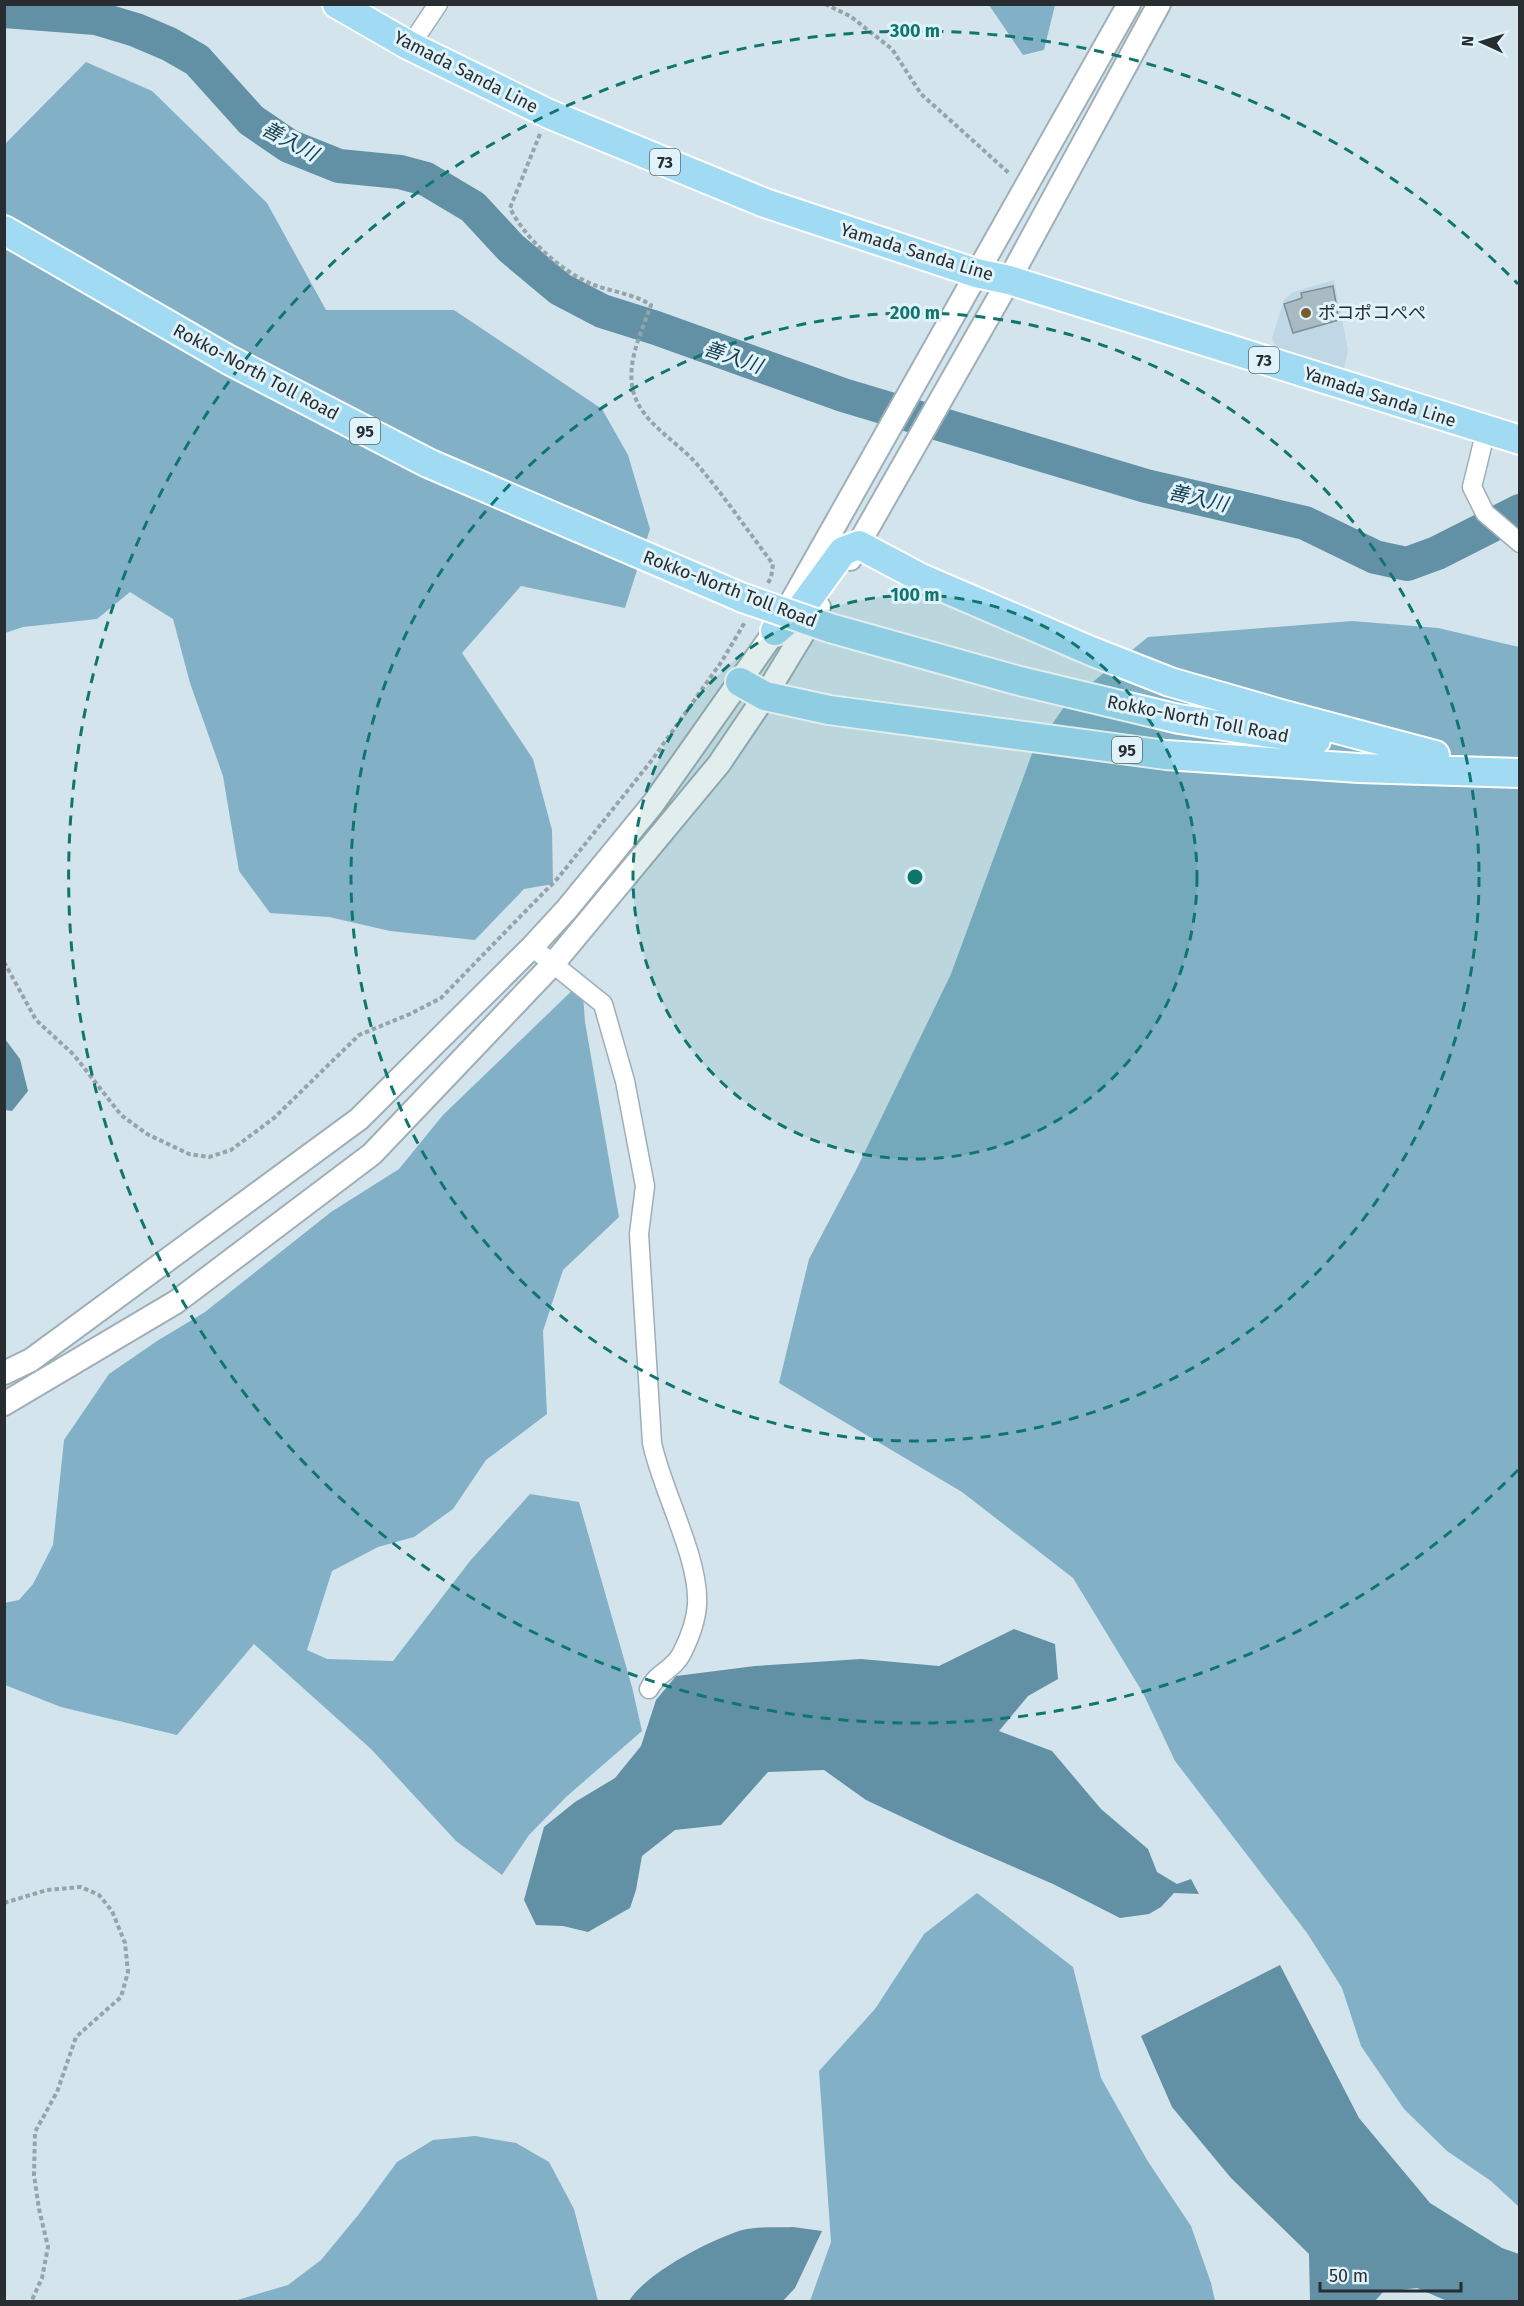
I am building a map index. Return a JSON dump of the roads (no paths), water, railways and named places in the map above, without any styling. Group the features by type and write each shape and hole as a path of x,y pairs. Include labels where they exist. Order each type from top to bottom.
{"main road":[{"name":"Yamada Sanda Line","path":"337,4 410,46 549,114 765,203 976,273 1009,280 1520,440"},
{"name":"Rokko-North Toll Road","path":"4,230 229,360 428,463 752,600 830,628 1016,681 1179,719 1357,746 1435,755 1520,760"},
{"path":"775,631 800,610 843,551 859,545"},
{"name":"95","path":"859,545 921,578 1091,651 1170,682 1435,755"},
{"name":"95","path":"753,689 829,710 1166,755 1359,768 1520,773"}],"street":[{"path":"410,46 438,4"},
{"path":"4,1404 176,1302 372,1154 553,964 719,764 753,689 775,631 1129,4"},
{"path":"4,1373 31,1360 358,1119 532,947 567,909 653,804 753,689 859,545 1009,280 1159,4"},
{"path":"1486,430 1472,487 1485,513 1520,543"},
{"path":"532,947 603,1004 625,1081 645,1186 639,1234 652,1443 656,1461 691,1562 697,1605 692,1629 681,1655 672,1668 654,1679 649,1689"}],"waterway":[{"name":"善入川","path":"4,11 96,18 136,30 169,44 197,60 251,120 289,146 339,166 400,172 426,179 473,207 511,248 560,289 602,311 843,395 1146,486 1305,523 1375,557 1407,564 1437,553 1520,511"}],"place":[{"name":"ポコポコぺぺ","path":"1306,313"}]}
